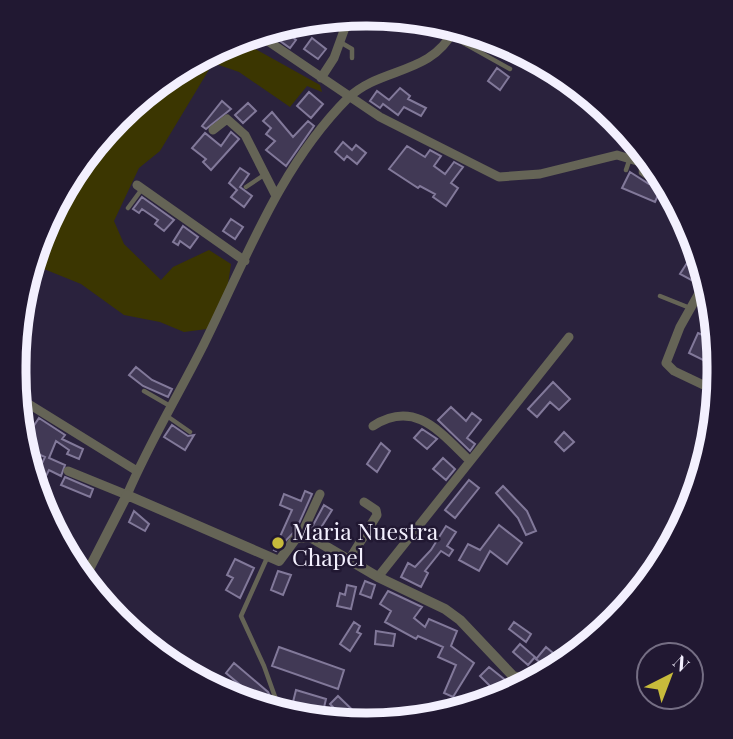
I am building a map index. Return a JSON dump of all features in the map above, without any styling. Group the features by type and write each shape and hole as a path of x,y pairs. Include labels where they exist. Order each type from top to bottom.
{"street":[{"path":"321,78 345,27"},
{"path":"89,569 276,196 305,152 349,97 377,79 422,64 449,37"},
{"path":"268,41 380,117 499,177 540,174 617,155 637,160"},
{"path":"213,130 224,119 232,121 245,135 276,196"},
{"path":"140,187 245,261"},
{"path":"699,294 667,353 666,363 674,371 706,386"},
{"path":"378,577 569,337"},
{"path":"28,403 137,471"},
{"path":"373,426 388,416 412,415 435,428 469,460"},
{"path":"68,471 279,561 301,535 320,494"},
{"path":"349,560 377,515 376,510 364,502"},
{"path":"301,535 310,537 378,577 445,609 513,676 518,677"}],"lane":[{"path":"464,41 510,69"},
{"path":"340,42 352,49 352,58"},
{"path":"626,170 630,157"},
{"path":"642,168 641,173 651,180"},
{"path":"246,187 264,175"},
{"path":"128,208 140,187"},
{"path":"660,296 690,309"},
{"path":"144,391 172,407"},
{"path":"167,416 190,432"},
{"path":"267,558 241,616 276,701"}],"shaded area":[{"path":"251,46 320,85 322,92 307,86 290,107 239,72 213,63 160,151 139,168 114,221 124,244 161,280 173,267 209,250 231,264 227,291 207,329 184,332 160,322 124,315 81,284 41,268 44,257 61,216 84,177 111,142 142,111 196,72 216,61"}],"building":[{"path":"290,35 296,40 290,48 277,38"},
{"path":"312,38 326,49 318,59 304,49"},
{"path":"497,68 509,77 500,90 488,81"},
{"path":"400,88 410,96 408,99 426,108 421,116 404,107 398,115 383,104 380,108 370,101 377,91 389,100"},
{"path":"309,92 323,104 311,118 297,106"},
{"path":"222,101 231,109 206,129 202,126"},
{"path":"248,103 256,111 243,123 235,115"},
{"path":"272,112 293,137 308,121 314,126 286,166 266,150 275,141 266,134 271,128 263,121"},
{"path":"231,132 239,139 211,170 203,162 206,159 192,148 205,133 221,146"},
{"path":"343,142 352,150 356,145 366,153 357,164 347,156 344,160 335,152"},
{"path":"407,146 425,157 430,150 441,156 434,166 445,174 454,162 463,167 451,183 458,188 446,206 433,197 435,194 420,186 418,188 389,169"},
{"path":"240,168 249,174 240,187 252,196 244,207 231,197 237,190 229,183"},
{"path":"630,172 654,185 659,193 655,202 622,188"},
{"path":"142,197 174,220 164,231 155,224 158,220 142,209 139,213 133,209"},
{"path":"231,219 243,227 235,239 223,231"},
{"path":"183,226 198,237 190,248 180,241 178,245 173,242"},
{"path":"687,263 691,265 695,278 693,281 680,274"},
{"path":"698,333 705,336 705,361 689,353"},
{"path":"136,367 152,380 172,389 168,397 143,386 129,375"},
{"path":"553,382 570,399 559,410 550,402 537,417 528,409"},
{"path":"451,407 466,421 472,413 481,420 467,438 475,444 470,451 438,420"},
{"path":"39,418 65,435 62,439 83,449 79,459 67,454 69,450 56,441 49,458 65,465 61,476 49,470 45,478 42,477 40,468 45,457 36,453 31,430"},
{"path":"172,425 188,436 194,435 185,450 164,437"},
{"path":"422,429 437,439 427,449 414,438"},
{"path":"564,432 574,442 564,451 555,442"},
{"path":"381,443 390,451 377,472 367,464"},
{"path":"443,458 455,469 446,480 433,469"},
{"path":"65,477 93,489 90,497 61,485"},
{"path":"469,480 479,488 455,518 445,510"},
{"path":"503,486 527,511 536,531 526,535 518,518 496,493"},
{"path":"305,491 312,494 296,530 274,550 292,510 280,505 284,494 301,501"},
{"path":"324,505 332,510 322,526 325,528 321,534 311,529"},
{"path":"134,511 149,524 145,531 129,522"},
{"path":"499,525 522,543 507,564 490,551 479,571 459,560 468,544 480,550"},
{"path":"446,526 456,532 447,546 453,550 449,556 441,551 425,571 428,573 421,587 401,577 408,563 415,567 431,550"},
{"path":"235,559 254,568 240,598 226,590 233,578 227,575"},
{"path":"278,571 291,575 283,595 271,590"},
{"path":"365,581 375,585 371,598 360,594"},
{"path":"347,585 356,587 351,609 337,606 340,593 345,595"},
{"path":"388,591 422,607 414,618 425,627 429,619 457,631 451,646 474,663 453,697 444,693 456,665 438,657 443,647 418,636 416,639 385,622 391,611 380,604"},
{"path":"354,622 360,626 357,632 361,634 350,651 340,644"},
{"path":"514,622 531,634 526,642 509,629"},
{"path":"376,631 395,634 393,646 375,644"},
{"path":"520,644 535,657 528,665 513,652"},
{"path":"279,647 344,670 338,689 272,666"},
{"path":"546,647 556,655 542,664 536,659"},
{"path":"234,663 270,696 268,698 248,692 226,673"},
{"path":"489,667 508,682 493,689 480,676"},
{"path":"296,690 326,699 323,710 292,704"},
{"path":"338,696 355,713 337,711 330,704"}],"place":[{"name":"Maria Nuestra Chapel","path":"278,543"}]}
